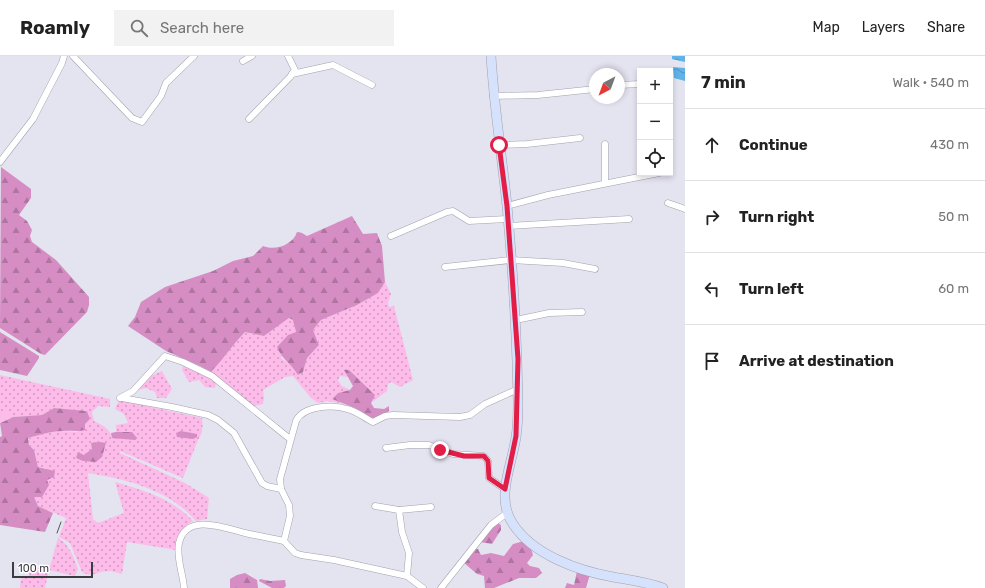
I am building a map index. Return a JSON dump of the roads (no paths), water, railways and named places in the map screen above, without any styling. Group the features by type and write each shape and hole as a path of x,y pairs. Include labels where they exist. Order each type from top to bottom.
{"main road":[{"path":"492,56 493,96 507,206 516,320 518,390 516,436 505,489 507,513 512,523 526,539 554,557 601,574 638,580 663,588"}],"street":[{"path":"0,162 33,119 62,63 64,56"},
{"path":"73,56 132,118 142,122 161,96 166,83 194,56"},
{"path":"243,61 252,56"},
{"path":"248,119 295,70 288,56"},
{"path":"292,74 333,65 372,85"},
{"path":"625,85 637,84"},
{"path":"493,96 538,95 589,90"},
{"path":"499,145 527,144 580,138"},
{"path":"605,144 605,183"},
{"path":"507,206 605,183 643,176"},
{"path":"668,203 685,209"},
{"path":"391,236 447,212 453,212 469,221 508,222 629,219"},
{"path":"445,267 511,260 550,262 596,269"},
{"path":"516,320 549,313 582,312"},
{"path":"281,489 262,483 234,433 218,420 208,415 120,398 133,391 164,356 190,365 212,376 290,439"},
{"path":"284,541 290,516 288,501 281,489 280,479 290,439 299,415 306,411 337,406 349,409 373,422 393,414 460,417 470,414 485,404 518,390"},
{"path":"386,448 410,445 429,445 453,454 484,456 488,461 489,478 505,489"},
{"path":"375,506 399,510 431,507"},
{"path":"399,510 402,532 409,553 407,576"},
{"path":"441,588 491,524 507,513"},
{"path":"184,588 178,549 183,533 189,528 198,524 213,524 284,541 290,548 301,556 334,560 407,576 423,588"}],"water":[{"path":"672,56 685,56 685,62 672,59"},
{"path":"673,67 685,68 685,81 674,78"}],"tram line":[{"path":"57,533 61,522"}]}
